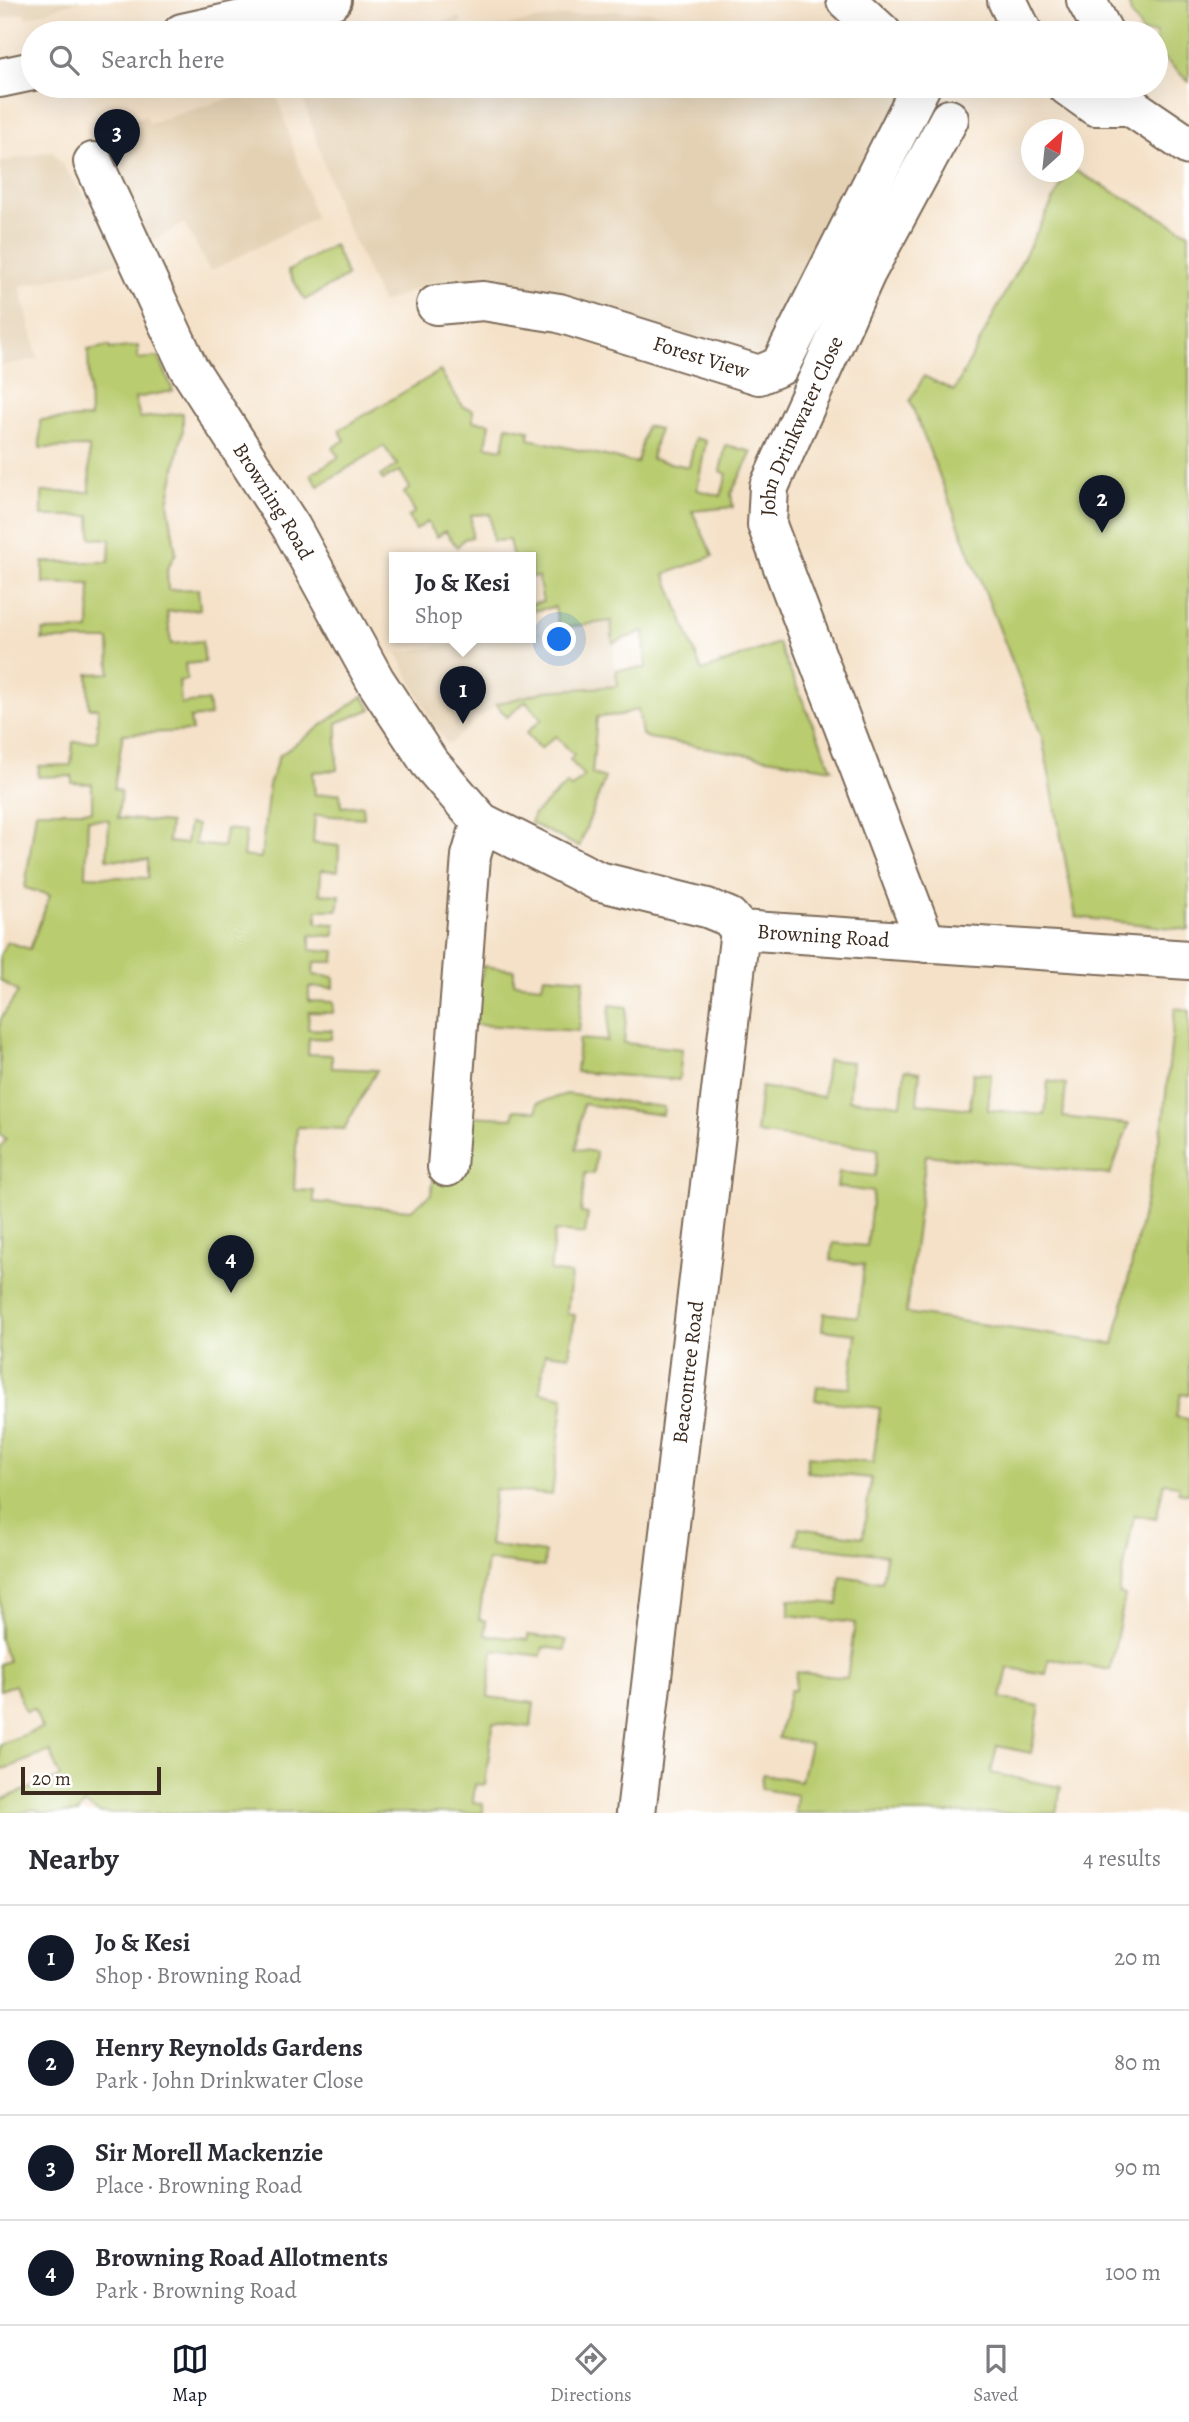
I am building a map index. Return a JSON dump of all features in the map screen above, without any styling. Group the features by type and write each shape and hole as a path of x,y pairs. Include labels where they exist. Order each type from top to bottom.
{"street":[{"path":"237,21 332,0"},
{"path":"846,0 869,21"},
{"path":"1007,0 1017,21"},
{"path":"1086,0 1097,21"},
{"path":"0,78 21,74"},
{"name":"Forest View","path":"436,305 483,301 559,313 759,375 780,366 915,98"},
{"path":"1084,98 1095,106 1122,98"},
{"path":"1131,98 1189,146"},
{"name":"John Drinkwater Close","path":"926,943 766,525 769,487 866,274 949,119"},
{"name":"Browning Road","path":"93,162 188,367 291,527 383,692 429,762 481,822 598,881 707,908 729,917 740,930 1189,960"},
{"path":"447,1167 471,856 481,822"},
{"name":"Beacontree Road","path":"636,1813 740,930"}],"shaded area":[{"path":"0,0 80,0 26,18 24,13 0,19"},
{"path":"614,11 652,12 720,21 531,21"},
{"path":"230,98 278,98 315,218 210,271 184,223 148,244 134,215 104,130 146,115 149,123"},
{"path":"303,98 901,99 764,356 645,327 524,287 433,282 382,303 338,206"},
{"path":"52,151 105,224 121,263 20,286 38,359 0,366 0,162"},
{"path":"611,621 618,686 546,691 500,701 448,745 431,720 397,653 457,643 536,643 536,631"}],"green space":[{"path":"1128,0 1189,0 1189,82 1168,62 1168,21 1136,21"},
{"path":"1084,175 1189,233 1189,930 1076,917 1042,737 910,401 924,376 954,391 1063,182 1084,182"},
{"path":"334,245 347,276 305,300 288,271"},
{"path":"109,346 110,349 138,346 138,359 159,357 173,391 135,398 140,418 183,413 183,430 168,503 176,553 167,569 168,590 198,589 200,609 167,612 171,644 202,641 205,662 185,664 187,680 179,681 181,704 208,701 210,716 190,718 192,731 123,734 114,789 121,791 118,818 170,823 168,842 186,844 189,824 197,825 195,844 223,847 226,829 246,831 243,856 261,858 269,785 279,756 363,696 371,709 337,723 337,770 313,772 315,795 340,793 341,807 363,805 364,818 315,815 313,843 339,846 338,871 321,870 320,894 340,895 338,910 317,910 317,923 335,924 334,936 310,935 310,950 335,951 334,962 314,962 313,975 334,977 334,988 309,987 309,1001 334,1002 333,1013 309,1012 308,1029 332,1030 331,1039 309,1038 308,1054 332,1055 332,1068 377,1070 344,1129 297,1127 294,1190 314,1191 314,1202 411,1210 431,1194 436,1165 466,1116 513,1118 514,1110 537,1111 537,1103 567,1094 664,1107 663,1115 583,1104 576,1149 596,1152 594,1174 585,1173 581,1213 588,1214 585,1234 555,1231 550,1271 571,1274 567,1314 575,1315 569,1356 545,1353 540,1392 564,1397 552,1495 495,1489 489,1545 545,1553 544,1567 487,1560 479,1619 486,1621 485,1635 528,1640 528,1635 566,1640 565,1650 543,1647 541,1656 493,1650 488,1697 534,1703 531,1727 493,1723 485,1785 475,1784 473,1802 483,1804 483,1813 100,1813 84,1804 78,1813 42,1813 34,1809 20,1813 0,1813 0,1800 60,1777 50,1751 0,1771 0,1744 42,1728 34,1709 25,1711 15,1685 0,1690 0,1664 8,1661 0,1639 0,1148 6,1139 0,1134 0,1020 18,992 0,980 0,955 7,942 30,949 50,895 25,888 36,811 92,811 92,784 72,783 72,776 38,777 39,766 71,765 73,742 97,741 98,708 89,708 88,674 110,673 109,640 42,640 43,631 89,630 90,584 43,583 43,562 109,562 110,539 91,538 90,516 42,516 42,492 90,492 89,447 40,448 40,420 90,418 88,350","holes":["88,819 109,820 107,859 148,860 148,878 86,876"]},
{"path":"440,371 463,407 473,410 473,421 490,423 486,446 503,449 507,426 529,430 529,439 637,463 646,426 659,429 651,459 689,467 695,438 706,441 697,490 721,496 727,474 720,471 726,445 752,452 731,494 733,507 692,511 713,556 665,574 702,671 778,643 832,769 649,738 642,735 638,709 620,715 597,717 592,774 605,778 579,847 531,823 533,815 567,784 571,788 584,776 570,760 574,755 556,736 540,749 526,733 542,719 526,701 507,717 496,704 546,691 618,686 616,670 646,668 644,631 613,643 611,621 559,628 555,607 536,610 536,603 543,602 536,577 536,552 512,552 509,540 493,541 490,514 471,515 472,537 464,539 457,547 445,531 437,537 427,522 416,530 408,517 415,512 404,493 410,488 400,471 383,480 380,476 397,465 384,446 318,486 311,474 339,457 332,448 345,440 339,430"},
{"path":"483,966 514,970 514,983 542,986 544,976 584,979 579,1031 466,1024 470,979 481,980"},
{"path":"610,1005 627,1007 624,1043 682,1049 679,1080 576,1072 579,1039 607,1041"},
{"path":"1175,1008 1189,1010 1189,1395 1181,1394 1176,1417 1189,1419 1189,1494 1178,1492 1178,1485 1164,1483 1156,1519 1134,1515 1119,1594 1125,1596 1110,1670 1049,1658 1046,1674 1008,1668 1001,1698 1040,1706 1031,1753 997,1746 991,1773 1061,1787 1056,1813 795,1813 797,1795 761,1789 763,1774 801,1781 810,1744 778,1738 790,1690 795,1690 796,1672 847,1678 855,1623 789,1615 789,1599 838,1604 841,1576 882,1582 886,1555 796,1544 799,1528 863,1537 871,1478 807,1472 808,1456 873,1463 880,1408 815,1400 817,1386 850,1388 856,1334 822,1330 824,1313 858,1317 864,1265 831,1260 833,1243 867,1246 873,1192 837,1187 839,1172 875,1176 878,1149 756,1133 761,1087 823,1097 827,1060 852,1062 849,1100 901,1104 905,1070 920,1072 917,1103 970,1109 973,1073 991,1074 988,1110 1045,1115 1048,1081 1066,1084 1063,1117 1129,1124 1110,1175 926,1155 906,1313 1114,1344 1163,1122"}],"place":[{"name":"Sir Morell Mackenzie","path":"117,167"},
{"name":"Henry Reynolds Gardens","path":"1102,533"},
{"name":"Jo & Kesi","path":"463,724"},
{"name":"Browning Road Allotments","path":"231,1293"}]}
